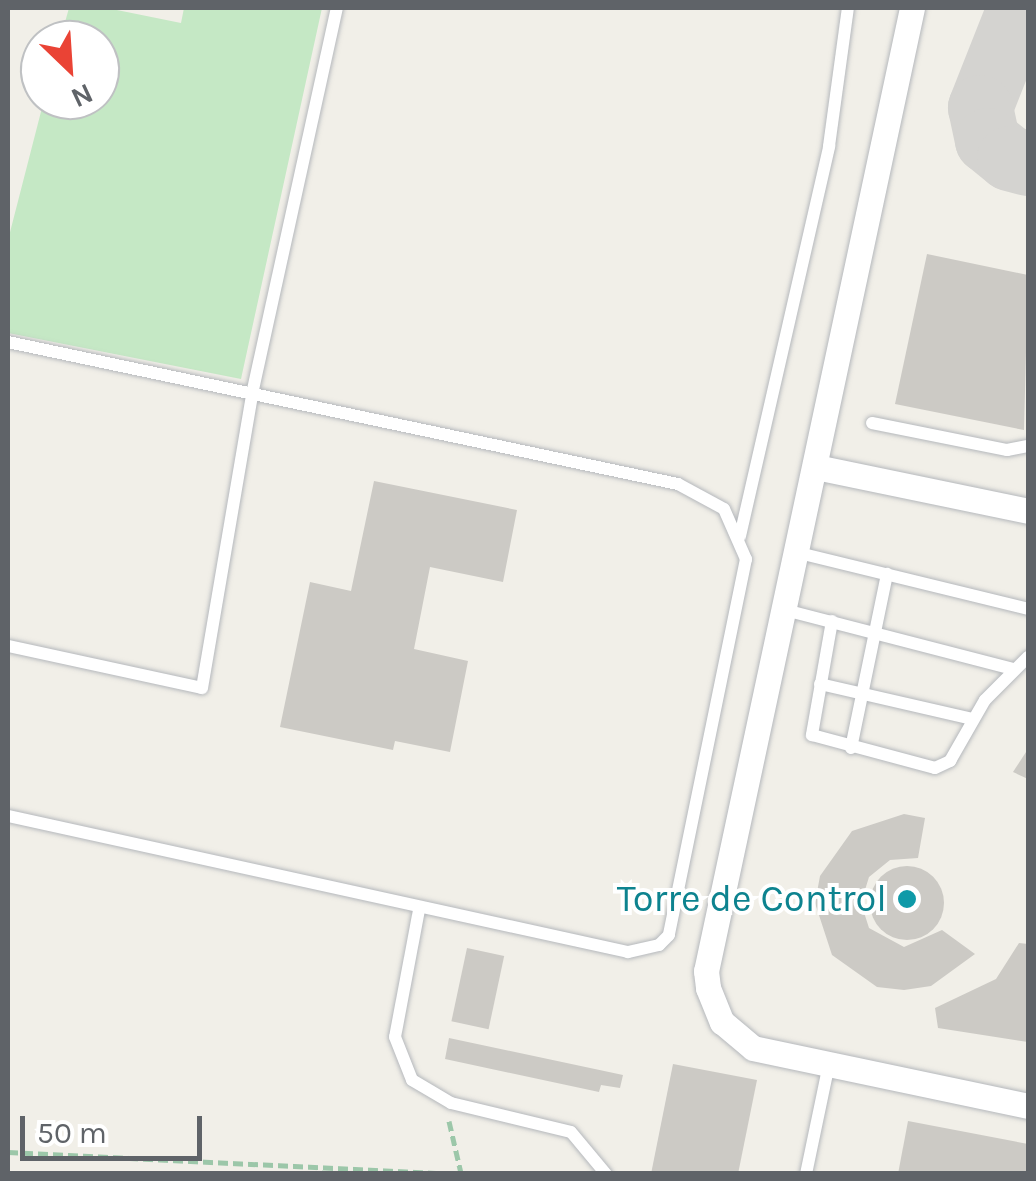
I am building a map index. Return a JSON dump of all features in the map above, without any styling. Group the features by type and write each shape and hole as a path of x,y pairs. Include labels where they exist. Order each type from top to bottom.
{"street":[{"path":"912,8 706,970 708,988 722,1022 753,1048 1028,1106"},
{"path":"816,467 1028,511"}],"lane":[{"path":"8,646 202,688 252,394 337,8"},
{"path":"740,536 829,146 848,8"},
{"path":"8,342 678,484 711,498 740,536 746,559 669,935 659,945 628,952 419,910 8,816"},
{"path":"872,423 1007,450 1028,446"},
{"path":"796,552 1028,609"},
{"path":"851,748 886,574"},
{"path":"785,610 1013,669"},
{"path":"832,621 812,736 941,768 973,719 1013,669 1028,657"},
{"path":"820,684 973,719"},
{"path":"419,910 396,1052 426,1094 571,1132 606,1174"},
{"path":"806,1174 830,1064"}],"path":[{"path":"8,1152 461,1174 449,1124 451,1103"}],"green space":[{"path":"69,8 107,8 181,23 184,8 322,8 241,379 8,333 8,240 39,120 120,120 120,20 66,20"}],"building":[{"path":"927,254 1028,275 1024,430 895,404"},
{"path":"374,481 517,510 503,582 430,567 414,649 468,661 450,752 395,741 393,750 280,727 310,582 351,591"},
{"path":"1028,749 1028,779 1013,772"},
{"path":"904,814 925,818 918,858 890,860 869,877 861,903 869,928 904,947 942,930 975,954 931,986 904,990 877,987 832,955 815,903 820,876 852,831"},
{"name":"Torre de Control","path":"907,866 933,877 944,903 933,929 907,940 881,929 870,903 881,877"},
{"path":"1019,943 1028,944 1028,1042 938,1028 935,1008 996,979"},
{"path":"467,948 504,956 489,1029 451,1021"},
{"path":"449,1038 623,1075 620,1088 601,1085 599,1092 445,1059"},
{"path":"673,1064 757,1080 738,1174 651,1174"},
{"path":"908,1121 1028,1144 1028,1174 898,1174"}],"taxiway":[{"path":"1027,8 1016,16 980,107 987,140 1009,158 1028,163"}],"place":[{"name":"Torre de Control","path":"907,899"}]}
